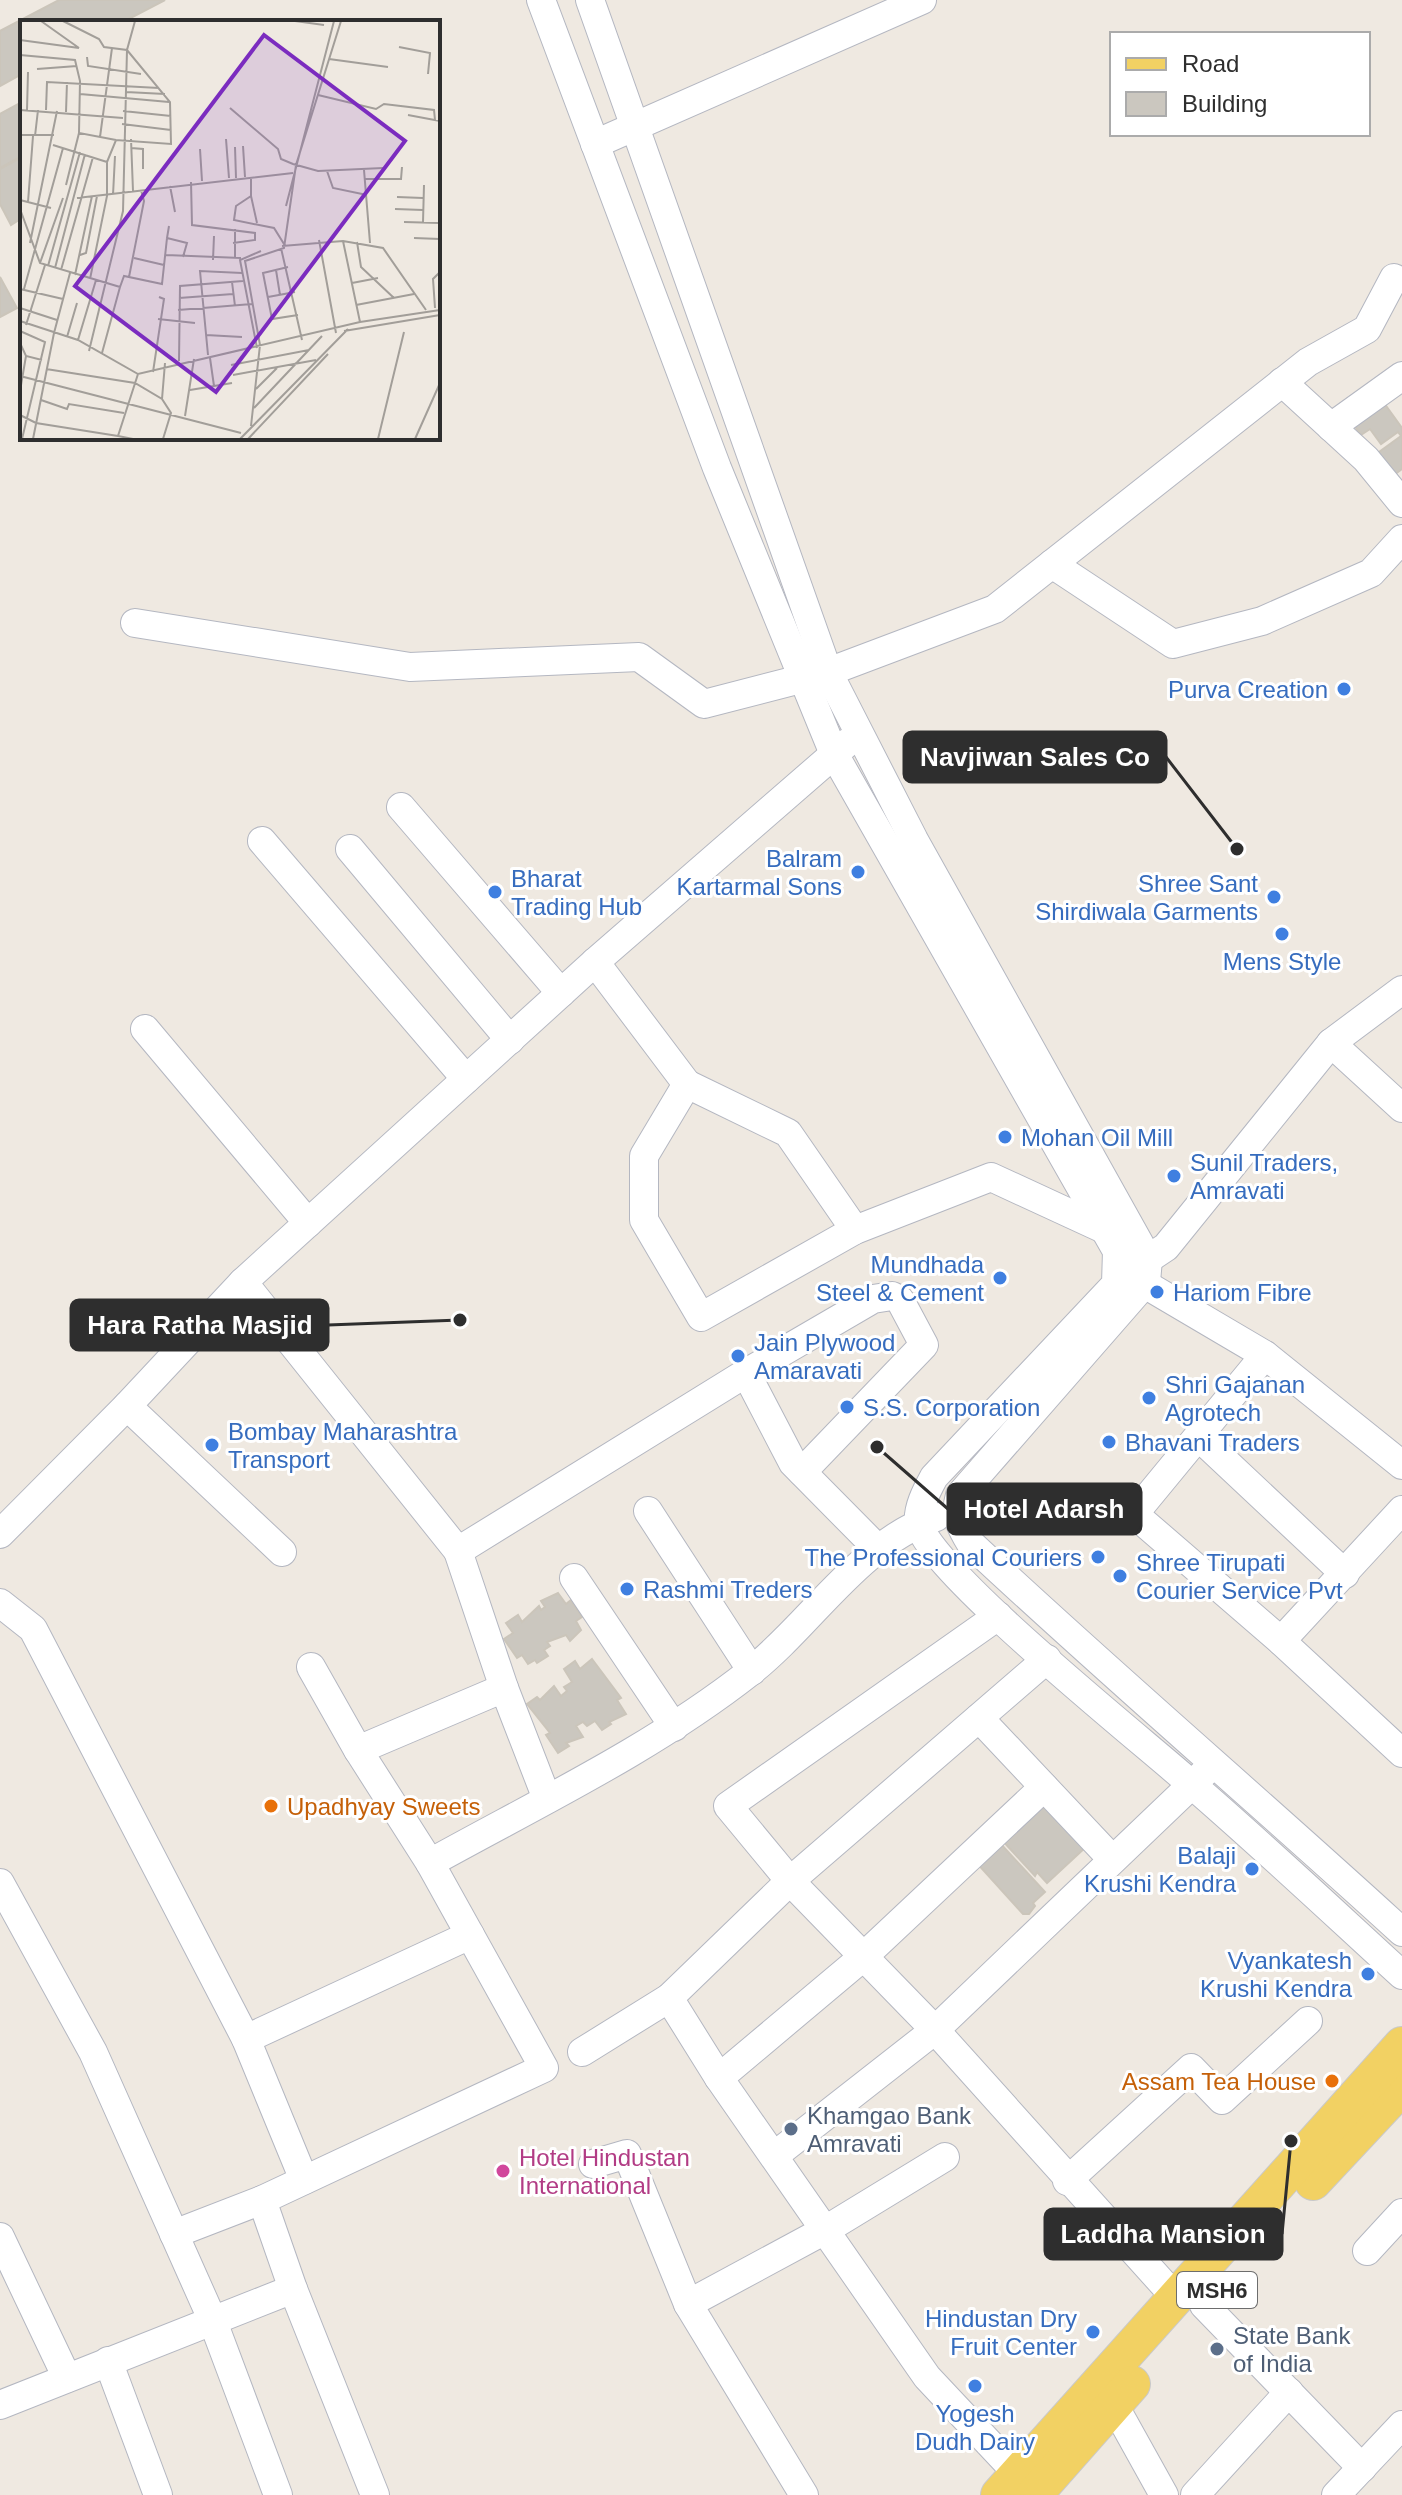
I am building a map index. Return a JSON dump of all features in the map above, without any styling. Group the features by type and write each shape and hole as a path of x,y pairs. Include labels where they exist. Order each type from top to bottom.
{"main road":[{"name":"MSH6","path":"1190,2302 1402,2045"},
{"name":"MSH6","path":"1017,2488 1190,2302 1402,2087"}],"street":[{"path":"541,0 717,468 815,676 856,734 1118,1246 1116,1284 934,1477 923,1498 919,1523 941,1558 998,1616 1192,1784 1402,1975"},
{"path":"590,0 637,126 815,676 834,754 1118,1246 1147,1270"},
{"path":"595,144 922,0"},
{"path":"135,623 410,667 639,657 704,704 815,676 995,609 1308,362 1367,329 1394,278"},
{"path":"1331,427 1402,376"},
{"path":"1282,382 1366,459 1402,503"},
{"path":"1052,564 1173,644 1262,621 1371,573 1402,539"},
{"path":"0,1534 127,1406 243,1282 595,962 856,734"},
{"path":"401,807 561,993"},
{"path":"262,841 466,1079"},
{"path":"350,849 510,1040"},
{"path":"595,962 687,1084 788,1133 855,1230"},
{"path":"1402,990 1331,1043 960,1495 956,1510 971,1544 1073,1640 1217,1762 1402,1932"},
{"path":"145,1029 308,1223"},
{"path":"1331,1043 1402,1108"},
{"path":"687,1084 644,1156 644,1220 701,1317 855,1230 991,1177 1118,1246 1265,1355 1402,1465"},
{"path":"243,1282 458,1551 504,1688 547,1799"},
{"path":"458,1551 746,1373 883,1295 900,1300 921,1335 924,1345 919,1354 802,1472"},
{"path":"1265,1355 1134,1514 1281,1641 1402,1753"},
{"path":"746,1373 793,1463 878,1549"},
{"path":"127,1406 282,1552"},
{"path":"1199,1437 1345,1574"},
{"path":"430,1863 674,1727 752,1671 878,1549 919,1523 956,1510"},
{"path":"1281,1641 1402,1510"},
{"path":"648,1511 752,1671"},
{"path":"574,1578 674,1727"},
{"path":"0,1603 33,1629 246,2039 304,2180"},
{"path":"998,1616 728,1806 790,1881 935,2030 1067,2181 1190,2302 1289,2392 1362,2468"},
{"path":"582,2052 669,1998 790,1881 1047,1659"},
{"path":"174,2234 262,2200 544,2068 430,1863 358,1750 311,1667"},
{"path":"358,1750 504,1688"},
{"path":"979,1718 1112,1859"},
{"path":"774,2156 935,2030 1217,1762"},
{"path":"719,2078 863,1957 1044,1787"},
{"path":"0,1883 93,2052 212,2319 278,2495"},
{"path":"246,2039 470,1935"},
{"path":"669,1998 719,2078 827,2229 927,2377 1017,2488"},
{"path":"1067,2181 1191,2068 1222,2100 1308,2021"},
{"path":"593,2164 627,2154 688,2304 804,2495"},
{"path":"688,2304 827,2229 945,2157"},
{"path":"262,2200 293,2289 375,2495"},
{"path":"1367,2251 1402,2213"},
{"path":"0,2237 67,2378"},
{"path":"0,2405 293,2289"},
{"path":"108,2361 158,2495"},
{"path":"1195,2495 1289,2392"},
{"path":"1107,2393 1164,2495"},
{"path":"1336,2495 1402,2425"}],"building":[{"path":"59,0 165,0 127,20 21,20"},
{"path":"20,20 20,75 0,86 0,31"},
{"path":"20,103 20,157 0,168 0,114"},
{"path":"20,158 20,219 11,225 0,204 0,169"},
{"path":"0,277 17,308 0,317"},
{"path":"1379,396 1402,428 1402,469 1394,475 1375,455 1401,436 1398,432 1381,444 1370,429 1361,435 1351,421"},
{"path":"558,1593 566,1604 571,1600 582,1617 576,1621 581,1630 570,1641 566,1635 547,1642 550,1646 544,1650 548,1656 537,1663 535,1660 528,1664 522,1655 517,1658 504,1639 513,1633 506,1623 518,1615 522,1622 539,1606 541,1610 545,1607 541,1601"},
{"path":"592,1659 621,1698 617,1700 626,1714 609,1722 611,1724 602,1730 595,1721 587,1726 583,1722 576,1726 583,1737 566,1743 569,1746 558,1753 546,1735 550,1733 527,1704 537,1697 540,1700 554,1686 561,1696 567,1691 564,1687 572,1682 564,1669 575,1661 580,1669"},
{"path":"1042,1798 1087,1846 1047,1883 1037,1872 1035,1876 1001,1839"},
{"path":"999,1842 1045,1892 1033,1903 1035,1906 1029,1914 1023,1914 976,1862"}],"place":[{"name":"Purva Creation","path":"1344,689"},
{"name":"Navjiwan Sales Co","path":"1237,849"},
{"name":"Balram Kartarmal Sons","path":"858,872"},
{"name":"Bharat Trading Hub","path":"495,892"},
{"name":"Shree Sant Shirdiwala Garments","path":"1274,897"},
{"name":"Mens Style","path":"1282,934"},
{"name":"Mohan Oil Mill","path":"1005,1137"},
{"name":"Sunil Traders, Amravati","path":"1174,1176"},
{"name":"Mundhada Steel & Cement","path":"1000,1278"},
{"name":"Hariom Fibre","path":"1157,1292"},
{"name":"Hara Ratha Masjid","path":"460,1320"},
{"name":"Jain Plywood Amaravati","path":"738,1356"},
{"name":"Shri Gajanan Agrotech","path":"1149,1398"},
{"name":"S.S. Corporation","path":"847,1407"},
{"name":"Bhavani Traders","path":"1109,1442"},
{"name":"Bombay Maharashtra Transport","path":"212,1445"},
{"name":"Hotel Adarsh","path":"877,1447"},
{"name":"The Professional Couriers","path":"1098,1557"},
{"name":"Shree Tirupati Courier Service Pvt","path":"1120,1576"},
{"name":"Rashmi Treders","path":"627,1589"},
{"name":"Upadhyay Sweets","path":"271,1806"},
{"name":"Balaji Krushi Kendra","path":"1252,1869"},
{"name":"Vyankatesh Krushi Kendra","path":"1368,1974"},
{"name":"Assam Tea House","path":"1332,2081"},
{"name":"Khamgao Bank Amravati","path":"791,2129"},
{"name":"Laddha Mansion","path":"1291,2141"},
{"name":"Hotel Hindustan International","path":"503,2171"},
{"name":"Hindustan Dry Fruit Center","path":"1093,2332"},
{"name":"State Bank of India","path":"1217,2349"},
{"name":"Yogesh Dudh Dairy","path":"975,2386"}]}
